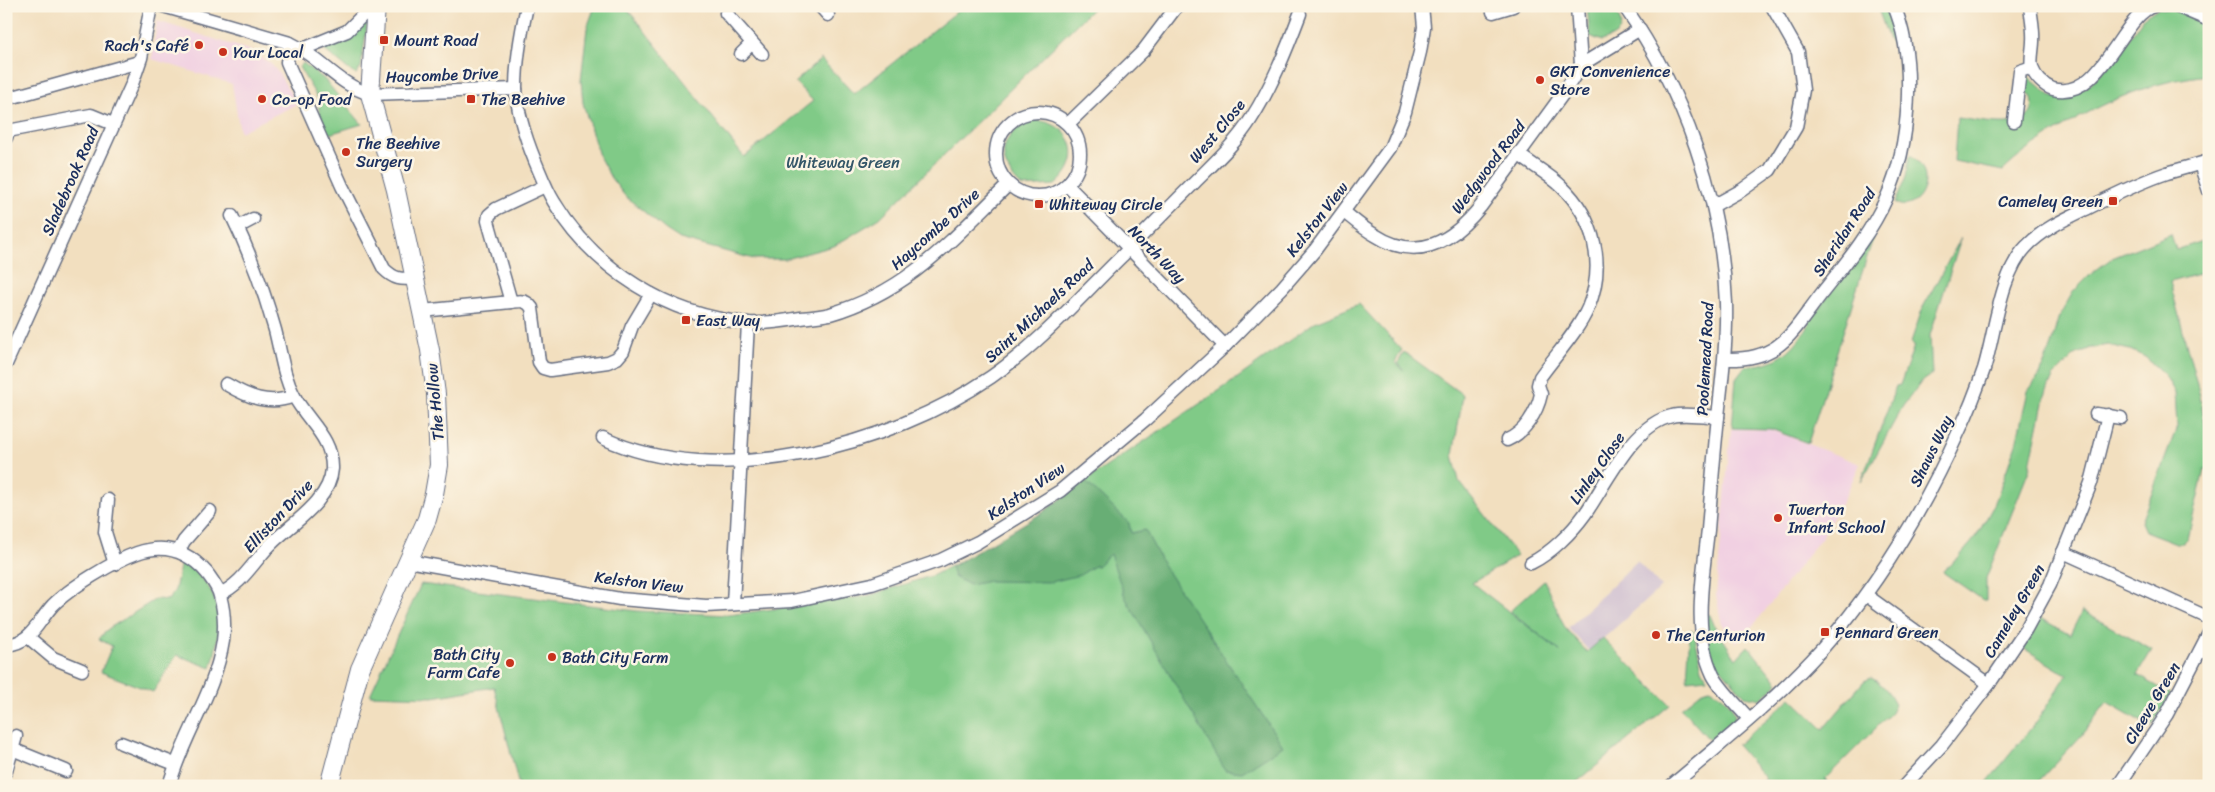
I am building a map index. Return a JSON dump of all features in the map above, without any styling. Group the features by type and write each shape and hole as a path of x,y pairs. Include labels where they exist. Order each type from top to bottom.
{"street":[{"name":"Sladebrook Road","path":"6,364 132,84 139,62 151,6"},
{"path":"163,6 290,43 303,49 355,90 370,94"},
{"path":"303,49 346,31 374,6"},
{"name":"The Hollow","path":"329,786 360,669 427,519 439,466 435,384 422,311 396,190 370,94 374,6"},
{"name":"Haycombe Drive","path":"527,6 518,57 516,89 520,113 530,147 545,186 562,215 605,264 619,275 651,294 681,308 748,323 776,322 829,314 860,303 888,290 916,272 1008,185"},
{"path":"1068,124 1143,51 1177,6"},
{"name":"Kelston View","path":"408,561 620,599 706,606 792,601 872,584 941,560 978,542 1052,496 1081,474 1146,418 1225,346 1282,288 1315,250 1390,148 1405,112 1420,52 1424,27 1422,6"},
{"path":"1492,6 1493,12 1513,6"},
{"path":"1577,6 1581,65"},
{"name":"Poolemead Road","path":"1624,6 1640,29 1677,99 1713,206 1721,252 1726,304 1725,359 1703,575 1701,627 1703,645 1714,676 1749,719"},
{"path":"1713,206 1742,190 1770,170 1796,127 1803,90 1798,52 1772,6"},
{"name":"Sheridan Road","path":"1725,359 1763,355 1782,345 1834,278 1874,222 1886,201 1895,179 1902,148 1908,95 1908,69 1899,18 1894,6"},
{"path":"2030,6 2034,39 2032,67 2041,81 2049,88 2062,91 2082,84 2112,54 2140,14 2154,6"},
{"path":"2176,6 2209,20"},
{"path":"725,9 762,54"},
{"name":"West Close","path":"1129,249 1221,156 1250,121 1279,71 1300,14"},
{"name":"Wedgwood Road","path":"1344,212 1375,235 1402,247 1435,244 1451,236 1466,224 1565,90 1581,65 1640,29"},
{"path":"290,43 287,62 342,186 384,269 391,276 401,280 415,278"},
{"path":"742,54 752,43"},
{"path":"6,99 139,62"},
{"path":"2014,121 2020,71 2032,67"},
{"name":"Haycombe Drive","path":"370,94 516,89"},
{"path":"1040,112 1056,116 1068,124 1076,136 1080,150 1077,172 1067,185 1052,194 1038,197 1022,193 1008,185 999,172 996,159 997,142 1007,125 1019,116 1040,112"},
{"path":"6,138 13,130 91,115 113,124"},
{"path":"1507,440 1521,431 1534,412 1541,394 1538,385 1540,377 1587,308 1593,290 1597,263 1590,226 1572,197 1561,185 1518,154"},
{"path":"2205,162 2209,191"},
{"name":"Shaws Way","path":"1671,786 1749,719 1822,649 1866,595 1914,520 1950,451 1984,369 2007,279 2013,264 2024,248 2055,224 2130,187 2167,173 2205,162"},
{"name":"North Way","path":"1067,185 1225,346"},
{"path":"511,302 488,221 489,215 496,209 545,186"},
{"name":"Elliston Drive","path":"220,594 240,581 270,545 308,510 327,488 332,469 330,451 322,433 303,411 286,377 264,292 235,222 253,219"},
{"name":"Saint Michaels Road","path":"603,438 625,448 676,459 740,461 821,451 901,426 949,403 992,376 1029,347 1129,249"},
{"path":"422,311 523,301 528,303 532,308 539,362 543,368 550,370 608,362 617,358 623,351 632,326 651,294"},
{"path":"733,604 748,323"},
{"path":"226,384 242,394 265,401 281,401 294,396"},
{"name":"Cameley Green","path":"1990,684 2026,629 2050,585 2091,483 2102,414 2121,418"},
{"name":"Linley Close","path":"1540,563 1574,528 1627,449 1638,437 1655,424 1672,416 1718,417"},
{"path":"108,500 105,532 115,564"},
{"path":"179,550 184,541 210,512"},
{"path":"6,645 17,643 28,637 53,605 91,578 136,553 157,547 179,550 195,560 213,580 220,594 224,618 222,641 207,697 175,764 169,786"},
{"name":"Cameley Green","path":"2063,552 2209,618"},
{"path":"1866,595 1990,684 1942,745 1904,786"},
{"name":"Cleeve Green","path":"2118,786 2167,714 2209,633"},
{"path":"28,637 53,658 82,670"},
{"path":"6,771 16,736"},
{"path":"121,743 175,764"},
{"path":"12,749 66,771"}],"shaded area":[{"path":"157,21 252,51 271,64 278,72 297,104 240,132 232,84 152,59"},
{"name":"Twerton Infant School","path":"1731,429 1771,430 1860,464 1844,499 1821,538 1757,621 1736,643 1727,633 1721,621 1716,595"},
{"path":"1637,561 1661,587 1589,651 1568,628"}],"green space":[{"name":"Whiteway Green","path":"595,6 625,6 744,157 813,101 795,82 821,59 854,94 964,6 1095,6 880,218 834,246 785,259 754,259 680,239 666,230 625,196 611,178 599,156 583,103 581,80 587,28"},
{"path":"1587,6 1612,6 1621,23 1619,31 1602,41 1590,36"},
{"path":"1877,6 1890,6 1900,55 1889,40"},
{"path":"2158,8 2180,10 2209,29 2209,75 2148,87 2110,102 2048,136 2021,155 2003,171 1954,161 1957,118 2010,123 2027,117 2032,110 2033,104 2030,94 2023,86 2027,76 2052,97 2065,97 2086,87 2116,58 2143,18"},
{"path":"365,23 367,25 361,67 356,74 324,50 325,46 351,35"},
{"path":"303,63 324,79 362,124 326,135 320,119 318,99 299,67"},
{"path":"1030,120 1056,126 1065,133 1071,142 1073,153 1071,163 1065,174 1055,185 1022,187 1008,169 1004,160 1006,143 1011,135"},
{"path":"1910,155 1919,162 1924,172 1925,181 1919,198 1912,203 1904,205 1895,203 1906,177"},
{"name":"Cameley Green","path":"2171,234 2176,250 2209,239 2209,271 2170,282 2200,396 2207,436 2209,436 2209,470 2204,470 2188,538 2183,543 2176,543 2145,531 2141,522 2177,427 2175,393 2165,375 2145,357 2130,350 2108,345 2091,348 2075,355 2053,377 2044,398 2029,470 1986,578 1986,600 1983,600 1943,571 1959,557 1976,537 1994,505 2016,444 2028,391 2040,375 2058,319 2073,292 2091,274 2112,258"},
{"path":"1872,237 1808,443 1771,429 1732,428 1736,378 1745,366 1762,364 1776,359 1794,345 1806,330 1809,321"},
{"path":"1961,238 1930,335 1932,374 1922,381 1903,406 1861,482 1896,386 1900,385 1914,346 1911,342 1923,307"},
{"name":"Bath City Farm","path":"1359,304 1402,350 1395,362 1404,370 1398,363 1404,352 1463,395 1453,455 1459,481 1517,556 1472,583 1561,652 1510,611 1544,580 1565,628 1587,652 1603,638 1670,705 1572,786 519,786 494,687 433,697 370,695 421,584 637,611 729,615 867,596 934,575 986,547 1042,513 1085,481 1232,382 1315,322"},
{"path":"1085,481 1129,523 1131,533 1145,530 1165,568 1283,746 1242,772 1225,770 1125,597 1110,554 1096,567 1096,565 1080,575 1051,582 989,581 970,585 954,577 951,567 1042,513"},
{"path":"181,562 206,583 213,595 217,608 218,636 211,668 177,655 153,692 101,672 112,646 99,639 108,629 156,599 168,600 175,590"},
{"path":"2082,611 2152,650 2137,675 2171,694 2151,727 2107,702 2080,737 2034,786 1984,786 2037,721 2067,675 2020,646 2040,618 2070,635"},
{"path":"1706,614 1710,615 1715,627 1736,659 1748,646 1778,683 1761,699 1745,696 1714,661 1708,648"},
{"path":"1690,630 1694,632 1702,669 1707,678 1687,680"},
{"name":"Pennard Green","path":"1871,678 1885,689 1895,704 1891,713 1825,779 1831,786 1758,786 1766,779 1737,745 1791,698 1823,729 1864,681"},
{"path":"1710,689 1729,703 1735,719 1731,728 1713,744 1681,708 1702,691"}],"place":[{"name":"Mount Road","path":"384,40"},
{"name":"Rach's Café","path":"199,45"},
{"name":"Your Local","path":"223,52"},
{"name":"GKT Convenience Store","path":"1540,80"},
{"name":"Co-op Food","path":"262,99"},
{"name":"The Beehive","path":"471,99"},
{"name":"The Beehive Surgery","path":"346,152"},
{"name":"Cameley Green","path":"2113,201"},
{"name":"Whiteway Circle","path":"1039,204"},
{"name":"East Way","path":"686,320"},
{"name":"Twerton Infant School","path":"1778,518"},
{"name":"Pennard Green","path":"1825,632"},
{"name":"The Centurion","path":"1656,635"},
{"name":"Bath City Farm","path":"552,657"},
{"name":"Bath City Farm Cafe","path":"510,663"}]}
